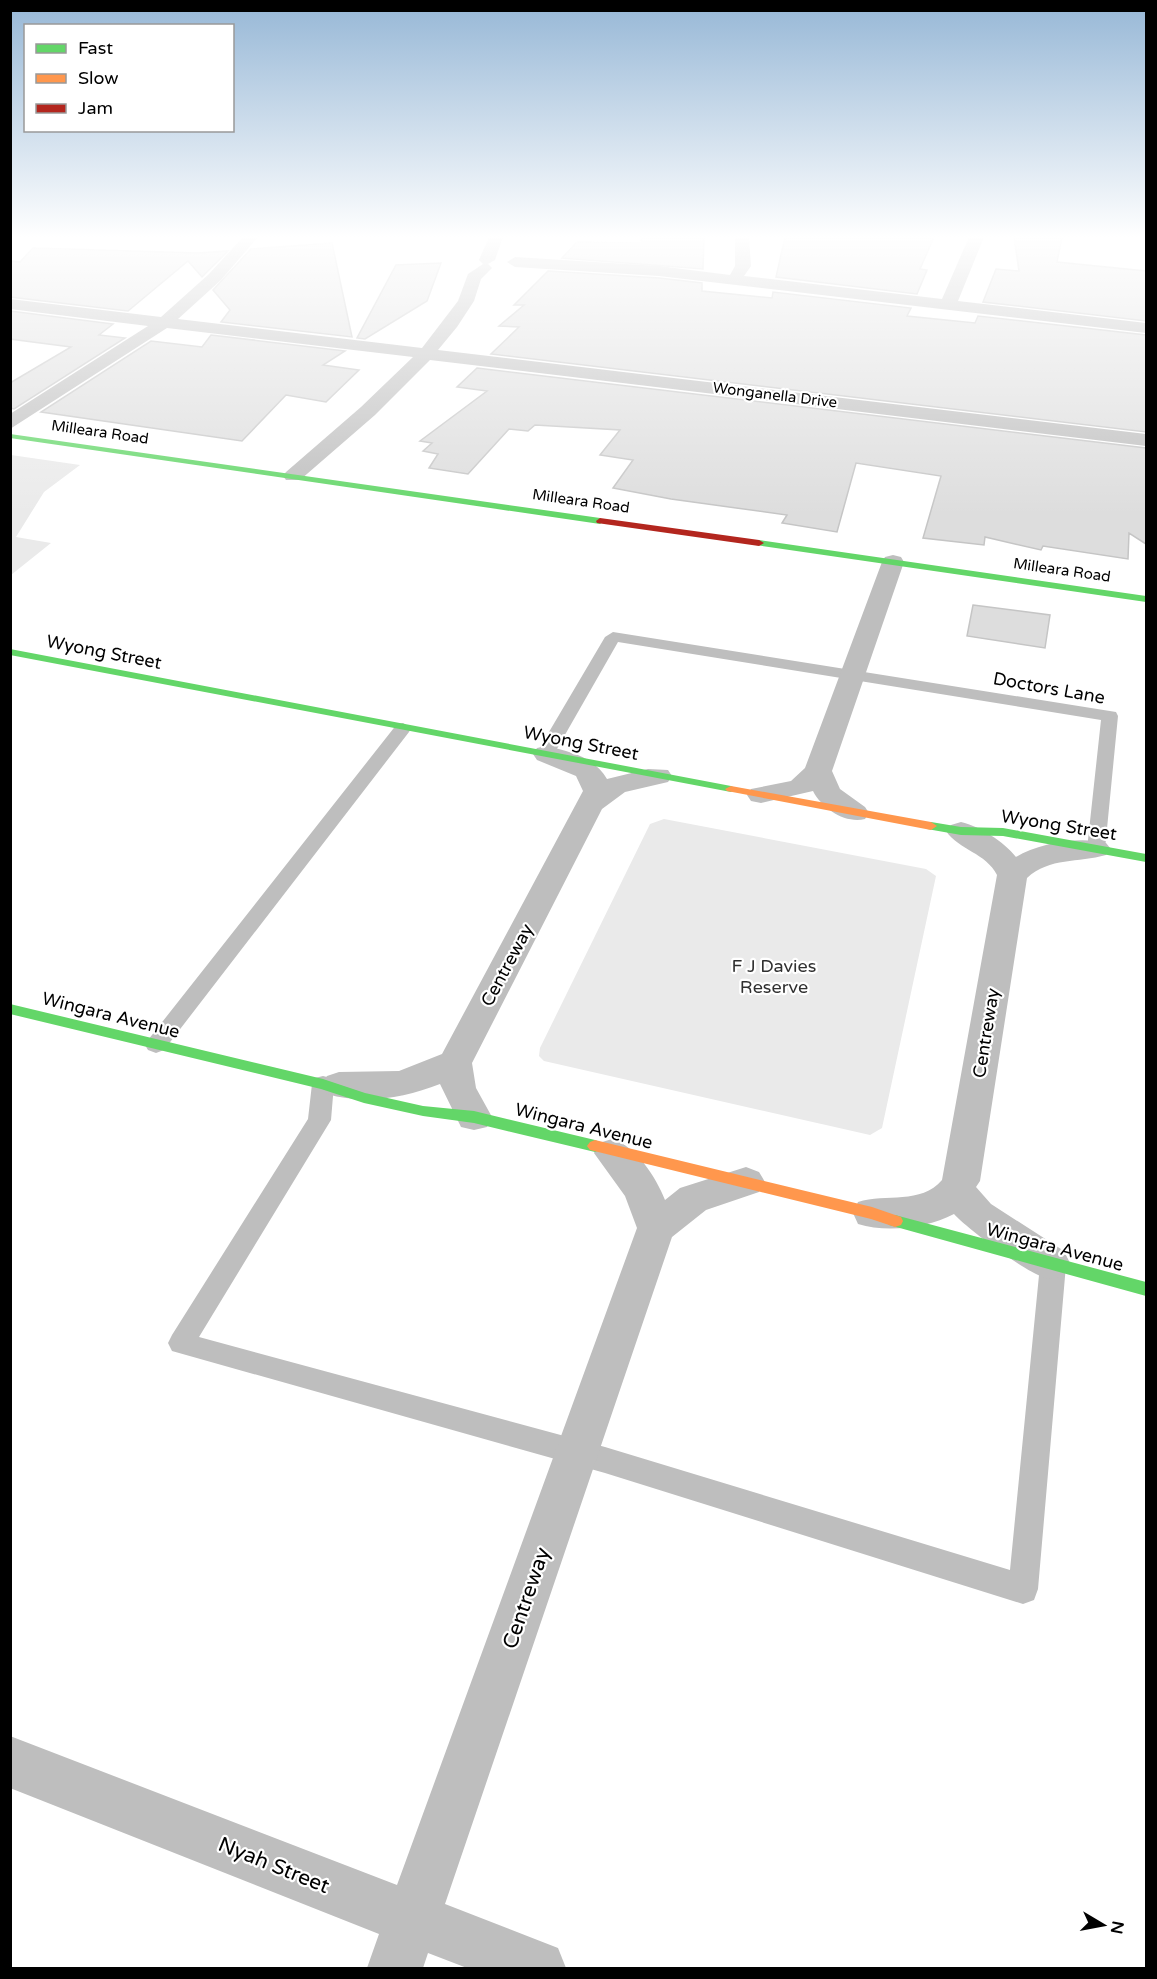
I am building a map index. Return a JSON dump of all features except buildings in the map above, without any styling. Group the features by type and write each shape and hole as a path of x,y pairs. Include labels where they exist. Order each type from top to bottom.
{"street":[{"path":"10,423 154,329"},
{"name":"Wonganella Drive","path":"225,329 1146,440"},
{"path":"293,476 427,354 445,329"},
{"name":"Milleara Road","path":"10,436 1146,599"},
{"path":"761,795 800,788 818,771 893,562"},
{"name":"Wyong Street","path":"10,652 855,813 961,831 1003,832 1146,858"},
{"path":"545,754 580,766 591,774 596,782 597,791 593,803"},
{"path":"818,771 828,794 855,813"},
{"name":"Centreway","path":"455,1063 593,803 603,791 617,784 658,776"},
{"path":"961,831 996,852 1012,874 1031,858 1054,852 1096,849"},
{"name":"Centreway","path":"957,1191 961,1181 1012,874"},
{"name":"Wingara Avenue","path":"10,1009 323,1084 363,1098 423,1111 474,1118 612,1153 746,1182 872,1213 924,1231 1146,1289"},
{"path":"323,1084 382,1088 421,1080 455,1063 458,1088 474,1118"},
{"path":"612,1153 642,1190 656,1228 693,1199 746,1182"},
{"path":"872,1213 936,1207 957,1191 977,1215 1053,1265"},
{"name":"Centreway","path":"404,1945 656,1228"},
{"name":"Nyah Street","path":"10,1762 404,1945 538,1968"}],"lane":[{"path":"545,754 613,636 851,676"},
{"name":"Doctors Lane","path":"851,676 1110,716 1096,849"},
{"path":"156,1045 403,728"},
{"path":"323,1084 319,1120 181,1343 578,1452 1023,1589 1053,1265"}],"green space":[{"path":"11,455 80,465 44,492 16,537 51,543 11,575"},
{"name":"F J Davies Reserve","path":"664,819 926,869 936,876 882,1128 870,1135 544,1061 539,1056 540,1048 650,824"}],"traffic: fast":[{"path":"10,436 600,521"},
{"path":"759,543 1146,599"},
{"path":"10,652 731,789"},
{"path":"931,826 961,831 1003,832 1146,858"},
{"path":"10,1009 323,1084 364,1098 423,1111 474,1117 595,1146"},
{"path":"895,1221 1146,1289"}],"traffic: slow":[{"path":"731,789 931,826"},
{"path":"595,1146 872,1213 895,1221"}],"traffic: jam":[{"path":"600,521 759,543"}]}
